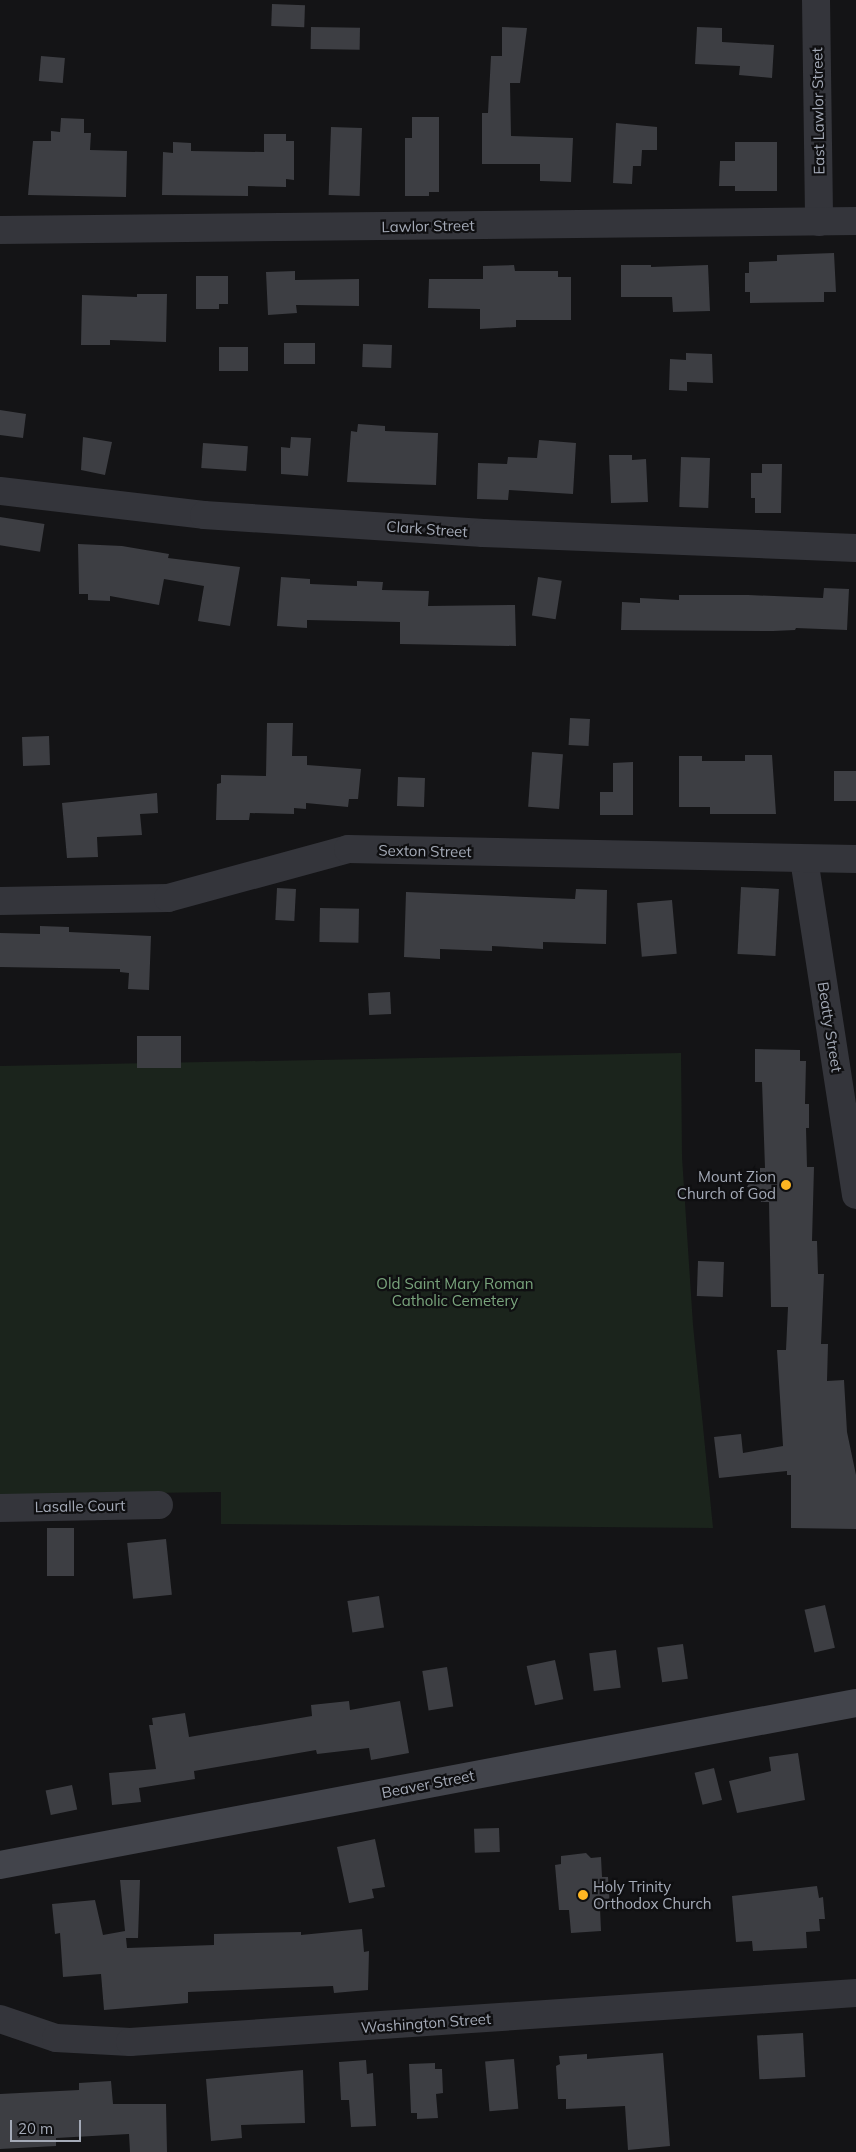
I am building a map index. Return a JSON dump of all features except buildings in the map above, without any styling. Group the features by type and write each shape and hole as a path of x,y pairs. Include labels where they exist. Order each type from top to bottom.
{"main road":[{"name":"Beaver Street","path":"0,1864 856,1703"}],"street":[{"name":"East Lawlor Street","path":"816,0 819,222"},
{"name":"Lawlor Street","path":"0,230 856,221"},
{"name":"Clark Street","path":"0,491 204,515 493,533 856,548"},
{"name":"Sexton Street","path":"0,900 168,898 348,850 856,859"},
{"name":"Beatty Street","path":"804,859 856,1195"},
{"name":"Lasalle Court","path":"0,1508 160,1504"},
{"name":"Washington Street","path":"0,2019 64,2039 148,2042 856,1993"}],"green space":[{"name":"Old Saint Mary Roman Catholic Cemetery","path":"681,1053 682,1157 693,1325 713,1528 221,1524 221,1492 0,1495 0,1066"}],"place":[{"name":"Mount Zion Church of God","path":"786,1185"},
{"name":"Holy Trinity Orthodox Church","path":"583,1895"}]}
